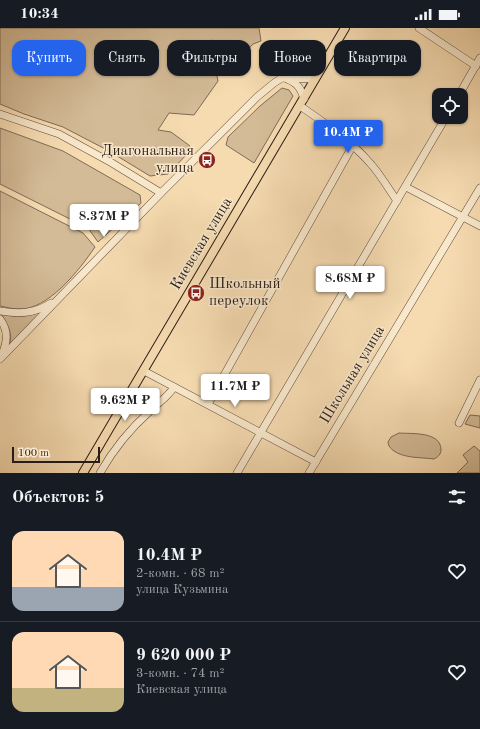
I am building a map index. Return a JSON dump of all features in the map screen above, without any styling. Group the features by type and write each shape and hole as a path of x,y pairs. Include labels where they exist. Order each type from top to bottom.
{"main road":[{"name":"Киевская улица","path":"83,473 345,28"}],"street":[{"path":"422,29 476,66"},
{"path":"463,88 480,58"},
{"path":"0,359 161,192 257,97 284,76"},
{"path":"311,76 315,79"},
{"path":"281,78 315,79"},
{"path":"281,78 294,82 299,86 302,102 332,129 353,145 370,163 397,201"},
{"path":"0,114 59,134 161,192"},
{"path":"237,473 442,124"},
{"path":"208,404 353,145"},
{"path":"406,186 480,226"},
{"name":"Школьная улица","path":"309,473 480,188"},
{"path":"0,311 29,313 42,309 61,296"},
{"path":"0,319 6,329 7,338 0,359"},
{"path":"144,371 316,462"},
{"path":"459,424 480,380"},
{"path":"100,473 118,446 150,410 167,396 174,387"}],"shaded area":[{"path":"0,28 259,28 261,40 251,46 251,40 167,40 167,76 217,76 218,81 194,115 169,113 158,130 171,132 190,146 189,152 168,174 150,176 109,151 63,127 0,104"},
{"path":"282,88 289,90 293,96 254,163 226,145 228,137 260,106"},
{"path":"0,128 63,151 140,195 141,203 98,242 88,228 0,184"},
{"path":"0,191 83,233 95,247 72,277 62,287 41,303 29,308 16,309 0,306"},
{"path":"38,313 39,315 9,346 11,337 10,332 2,314 20,316"},
{"path":"470,415 480,416 480,428 465,424"},
{"path":"399,433 418,434 436,439 440,444 440,453 434,459 410,457 398,453 389,446 388,442 391,437"},
{"path":"474,446 480,451 480,473 457,473 468,462 463,455"}],"place":[{"name":"Диагональная улица","path":"207,160"},
{"name":"Школьный переулок","path":"196,293"}]}
